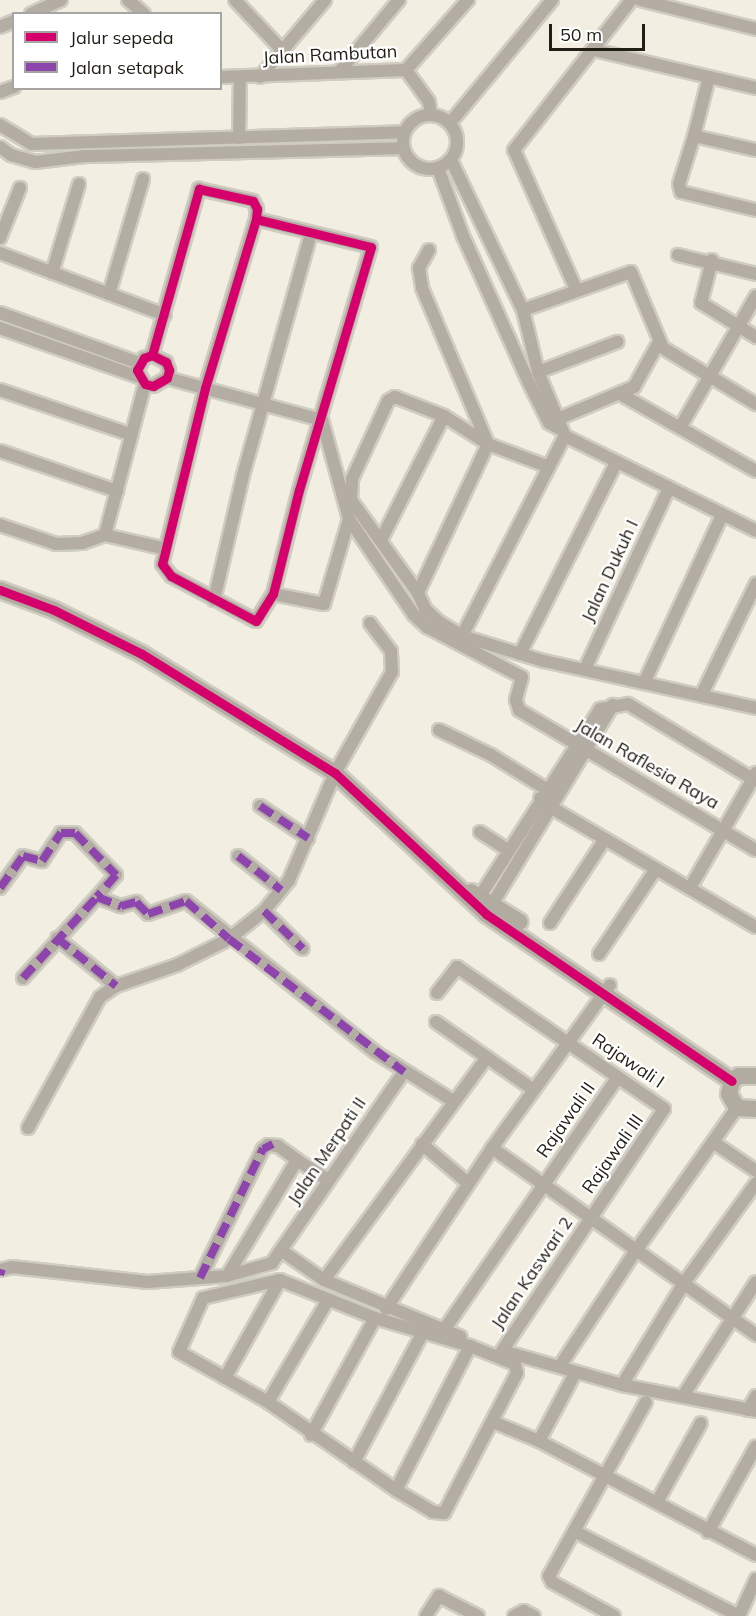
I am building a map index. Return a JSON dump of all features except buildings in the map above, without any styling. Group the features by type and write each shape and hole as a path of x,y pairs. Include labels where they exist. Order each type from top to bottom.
{"street":[{"path":"35,12 61,0"},
{"path":"128,0 142,12"},
{"path":"235,0 282,50"},
{"path":"260,76 325,0"},
{"path":"339,72 399,0"},
{"name":"Jalan Rambutan","path":"222,77 406,70 418,61 468,0"},
{"path":"450,123 552,0"},
{"path":"576,290 514,155 520,138 594,50 631,0"},
{"path":"640,0 756,29"},
{"path":"594,50 756,88"},
{"path":"406,70 429,102 431,114"},
{"path":"239,138 240,77"},
{"path":"710,77 679,184 682,193 756,210"},
{"path":"431,114 450,123 458,141 451,160 438,168 416,165 403,147 404,132 419,116 431,114"},
{"path":"0,125 32,144 404,132"},
{"path":"694,136 756,150"},
{"path":"0,147 11,155 35,162 85,156 403,147"},
{"path":"451,160 523,310 538,372 558,427 549,467 462,636"},
{"path":"438,168 463,236 558,427 616,463 756,531"},
{"path":"109,294 143,179"},
{"path":"52,273 79,184"},
{"path":"0,238 20,188"},
{"path":"139,363 152,355 200,189 253,201 257,208 256,219 205,388 162,548 166,573 256,621 273,594 299,490 322,420 371,247 256,219"},
{"path":"214,600 263,403 311,233"},
{"path":"418,593 488,444 422,288 419,268 429,250"},
{"path":"0,253 165,315"},
{"path":"678,255 712,260 756,274"},
{"path":"712,260 701,303 756,337"},
{"path":"523,310 631,272 659,342 671,354 756,404"},
{"path":"681,426 756,296"},
{"path":"0,313 139,363"},
{"path":"0,328 153,386 167,378 322,420"},
{"path":"51,346 56,333"},
{"path":"538,372 617,342"},
{"path":"558,427 634,387 659,342"},
{"path":"152,355 166,362 167,378"},
{"path":"105,535 132,435 142,381 139,363"},
{"path":"0,390 132,435"},
{"path":"622,394 756,471"},
{"path":"549,467 488,444 444,416 403,398 388,401 348,489 351,500 439,622 462,636 520,654 756,708"},
{"path":"381,540 444,416"},
{"path":"273,594 324,604 349,519 322,420"},
{"path":"0,451 117,491"},
{"path":"520,654 616,463"},
{"name":"Jalan Dukuh I","path":"585,669 669,488"},
{"path":"644,683 722,515"},
{"name":"Jalan Raflesia Raya","path":"349,519 403,601 427,627 522,677 516,700 519,710 756,849"},
{"path":"0,525 69,545 105,535 162,548"},
{"path":"702,694 756,584"},
{"path":"0,590 54,610 142,654 335,773 456,886 742,1078 729,1094 737,1108"},
{"path":"28,1128 92,1008 116,986 177,965 230,939 264,911 281,890 308,838 335,773 392,672 391,651 370,623"},
{"path":"484,904 508,850 575,743 600,709 613,705 628,704 640,710 755,778 690,888"},
{"path":"484,904 552,808 588,751 613,705"},
{"path":"439,730 491,754 543,793 552,808 756,927"},
{"path":"260,806 308,838"},
{"path":"0,888 23,856 42,861 61,833 69,831 116,875 23,978"},
{"path":"480,832 508,850"},
{"path":"550,923 605,839"},
{"path":"238,856 281,890"},
{"path":"599,954 656,869"},
{"path":"97,897 122,906 136,902 148,914 186,901 230,939 404,1072 453,1101"},
{"path":"264,911 303,949"},
{"path":"57,938 116,986"},
{"name":"Rajawali I","path":"438,993 457,967 663,1106 664,1112"},
{"path":"386,1309 492,1148 608,989"},
{"path":"436,1022 534,1090"},
{"path":"324,1280 487,1057"},
{"name":"Jalan Merpati II","path":"282,1251 328,1180 404,1072"},
{"name":"Rajawali II","path":"444,1330 618,1077"},
{"path":"737,1108 756,1109"},
{"path":"560,1366 637,1249 737,1108"},
{"name":"Rajawali III","path":"591,1216 664,1112"},
{"path":"713,1142 756,1171"},
{"path":"422,1144 468,1183"},
{"path":"200,1278 263,1149 268,1145 278,1146 328,1180"},
{"path":"492,1148 756,1335"},
{"path":"227,1276 297,1160"},
{"path":"622,1385 684,1283 756,1183"},
{"name":"Jalan Kaswari 2","path":"502,1351 591,1216"},
{"path":"1,1271 12,1267 147,1282 227,1276 272,1263 282,1251 324,1280 386,1309 502,1351 622,1385 752,1411 756,1396"},
{"path":"225,1378 280,1280"},
{"path":"280,1280 375,1318 512,1361 518,1368 493,1422 444,1513 433,1512 396,1490 311,1435 268,1402 178,1350 199,1304 211,1295 280,1280"},
{"path":"683,1396 756,1282"},
{"path":"268,1402 328,1300"},
{"path":"311,1435 375,1318"},
{"path":"354,1462 422,1334"},
{"path":"396,1490 470,1346"},
{"path":"539,1441 573,1377"},
{"path":"614,1616 549,1580 646,1402"},
{"path":"493,1422 539,1441 657,1502 708,1532 756,1555"},
{"path":"657,1502 701,1424"},
{"path":"708,1532 756,1446"},
{"path":"576,1532 739,1616 756,1579"},
{"path":"426,1616 439,1596 478,1616"},
{"path":"514,1616 524,1611 534,1616"}],"marked path":[{"path":"260,806 308,838"},
{"path":"0,888 23,856 42,861 61,833 75,833 116,875 97,897 121,906 136,902 148,914 186,901 229,939 404,1072"},
{"path":"238,856 281,890"},
{"path":"23,978 97,897"},
{"path":"264,911 303,949"},
{"path":"57,938 116,986"},
{"path":"200,1278 263,1149 273,1144"},
{"path":"0,1275 2,1269"}],"cycle path":[{"path":"152,355 166,362 169,370 167,378 153,386 145,384 137,370 144,358 152,355 199,189 253,201 257,209 256,219 205,388 162,564 171,576 256,621 273,594 299,490 371,247 256,219"},
{"path":"0,590 54,610 142,654 335,773 486,914 732,1081"}]}
